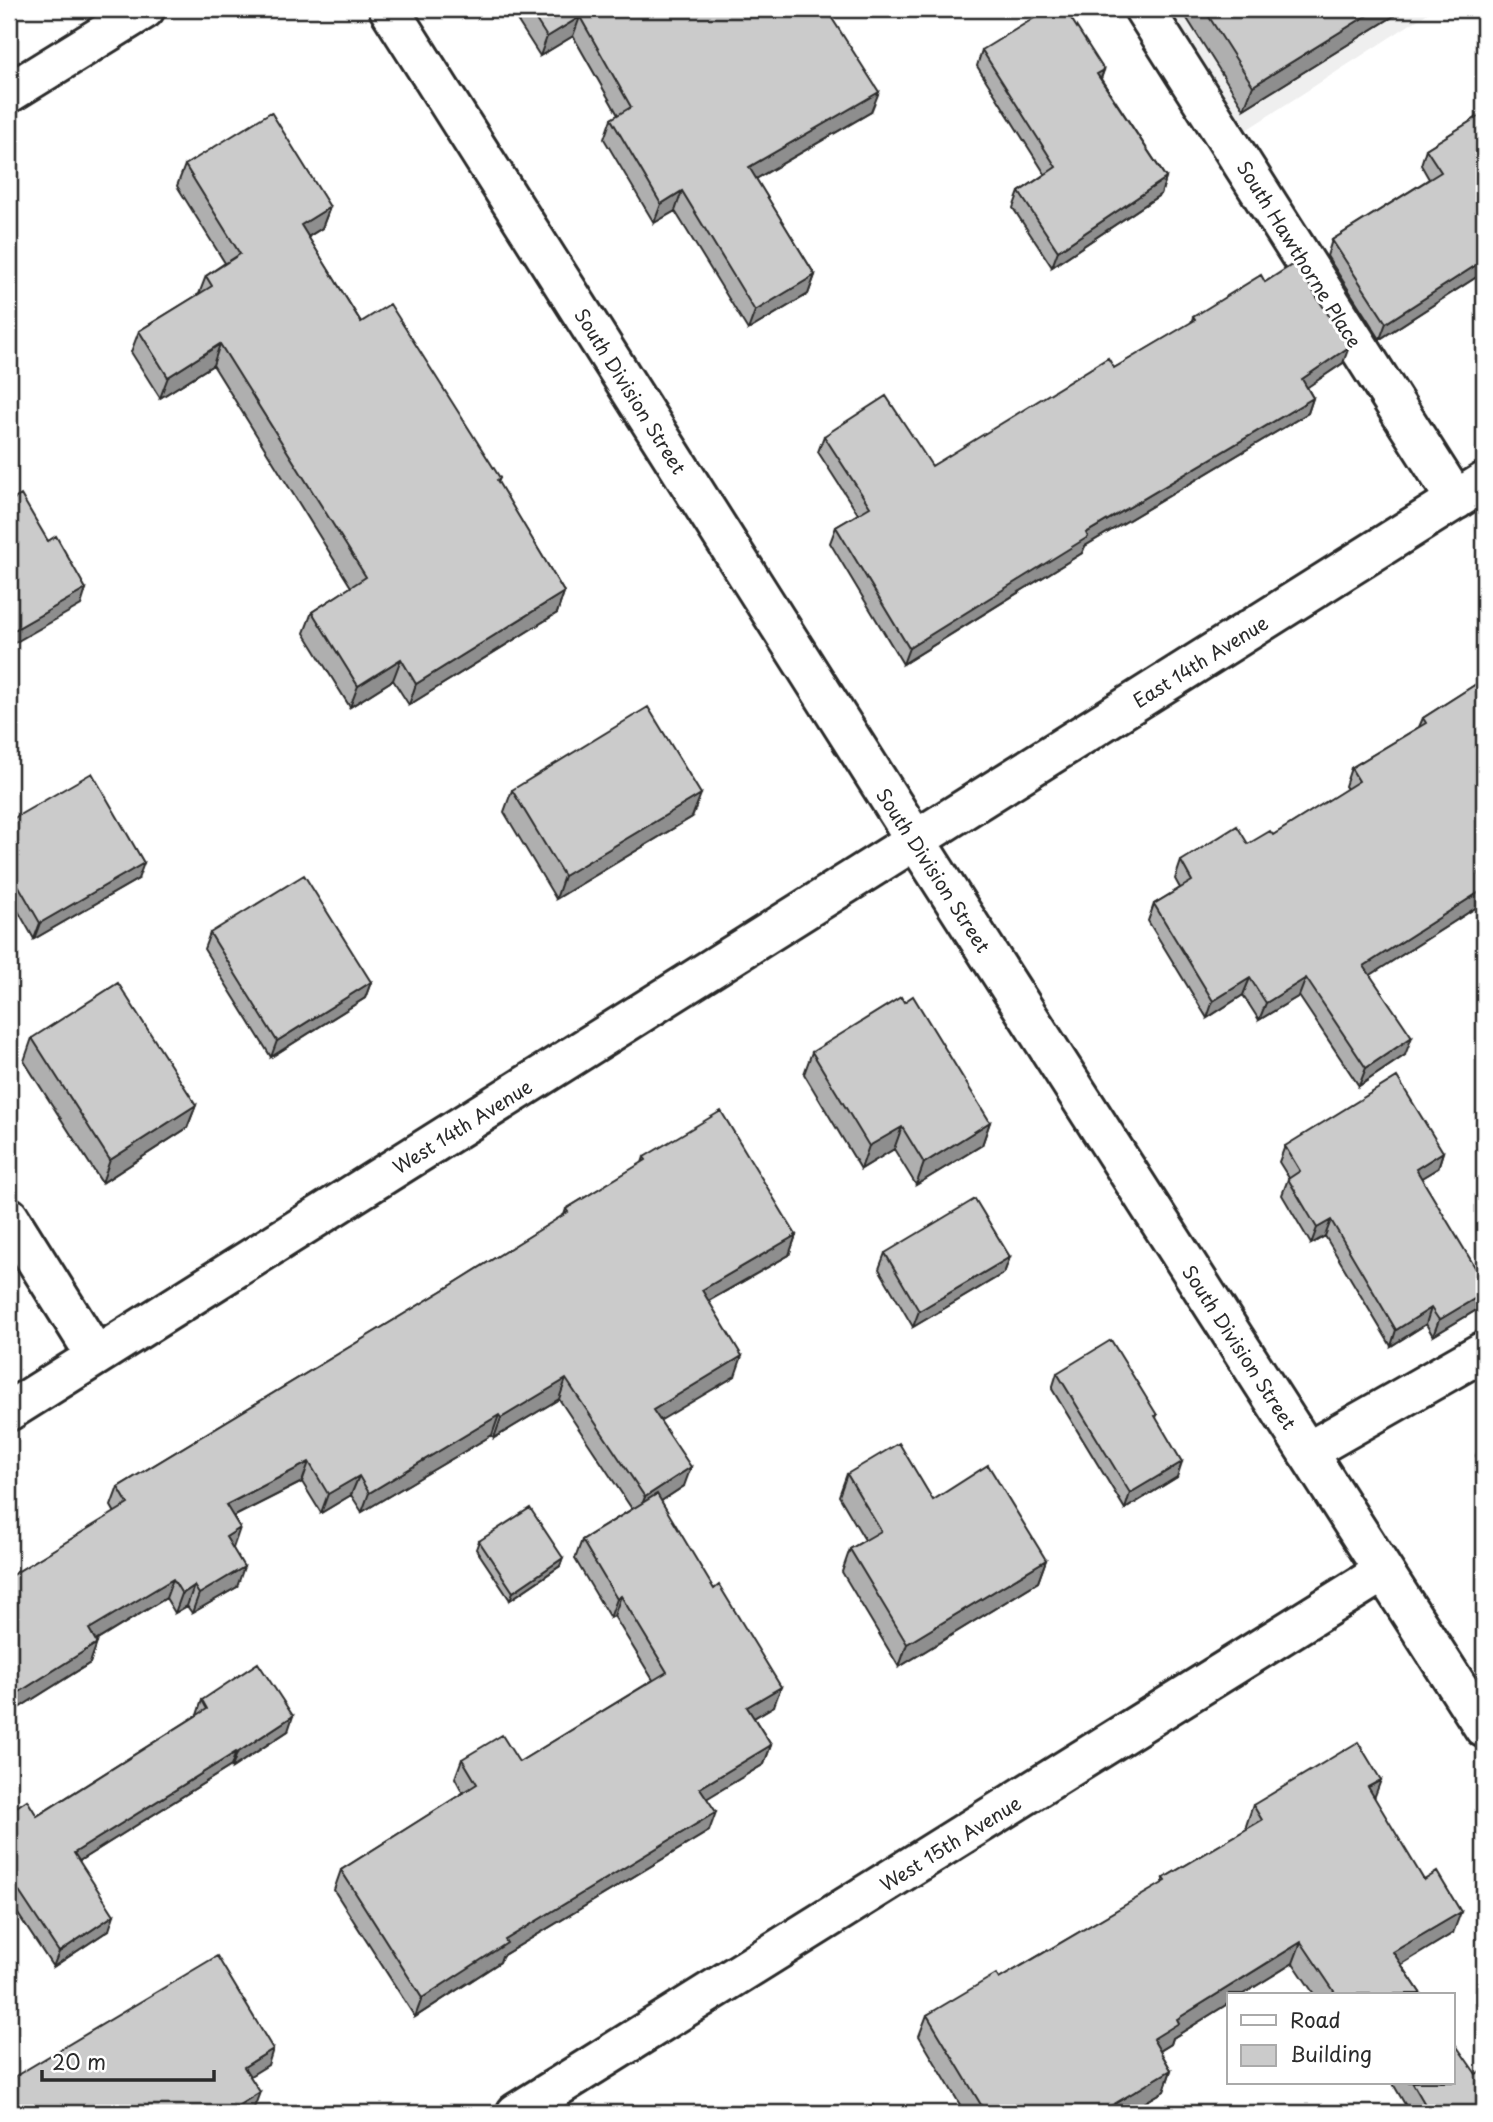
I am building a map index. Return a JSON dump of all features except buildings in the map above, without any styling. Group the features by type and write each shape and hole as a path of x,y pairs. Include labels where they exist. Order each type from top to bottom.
{"street":[{"path":"9,93 145,9"},
{"name":"South Division Street","path":"389,9 916,841 1484,1728"},
{"name":"South Hawthorne Place","path":"1144,9 1470,491"},
{"name":"East 14th Avenue","path":"916,841 1470,491"},
{"name":"West 14th Avenue","path":"9,1411 916,841"},
{"path":"9,1217 96,1356"},
{"path":"1307,1452 1484,1351"},
{"name":"West 15th Avenue","path":"516,2113 1383,1572"}],"shaded area":[{"path":"1164,9 1434,9 1243,132"}]}
